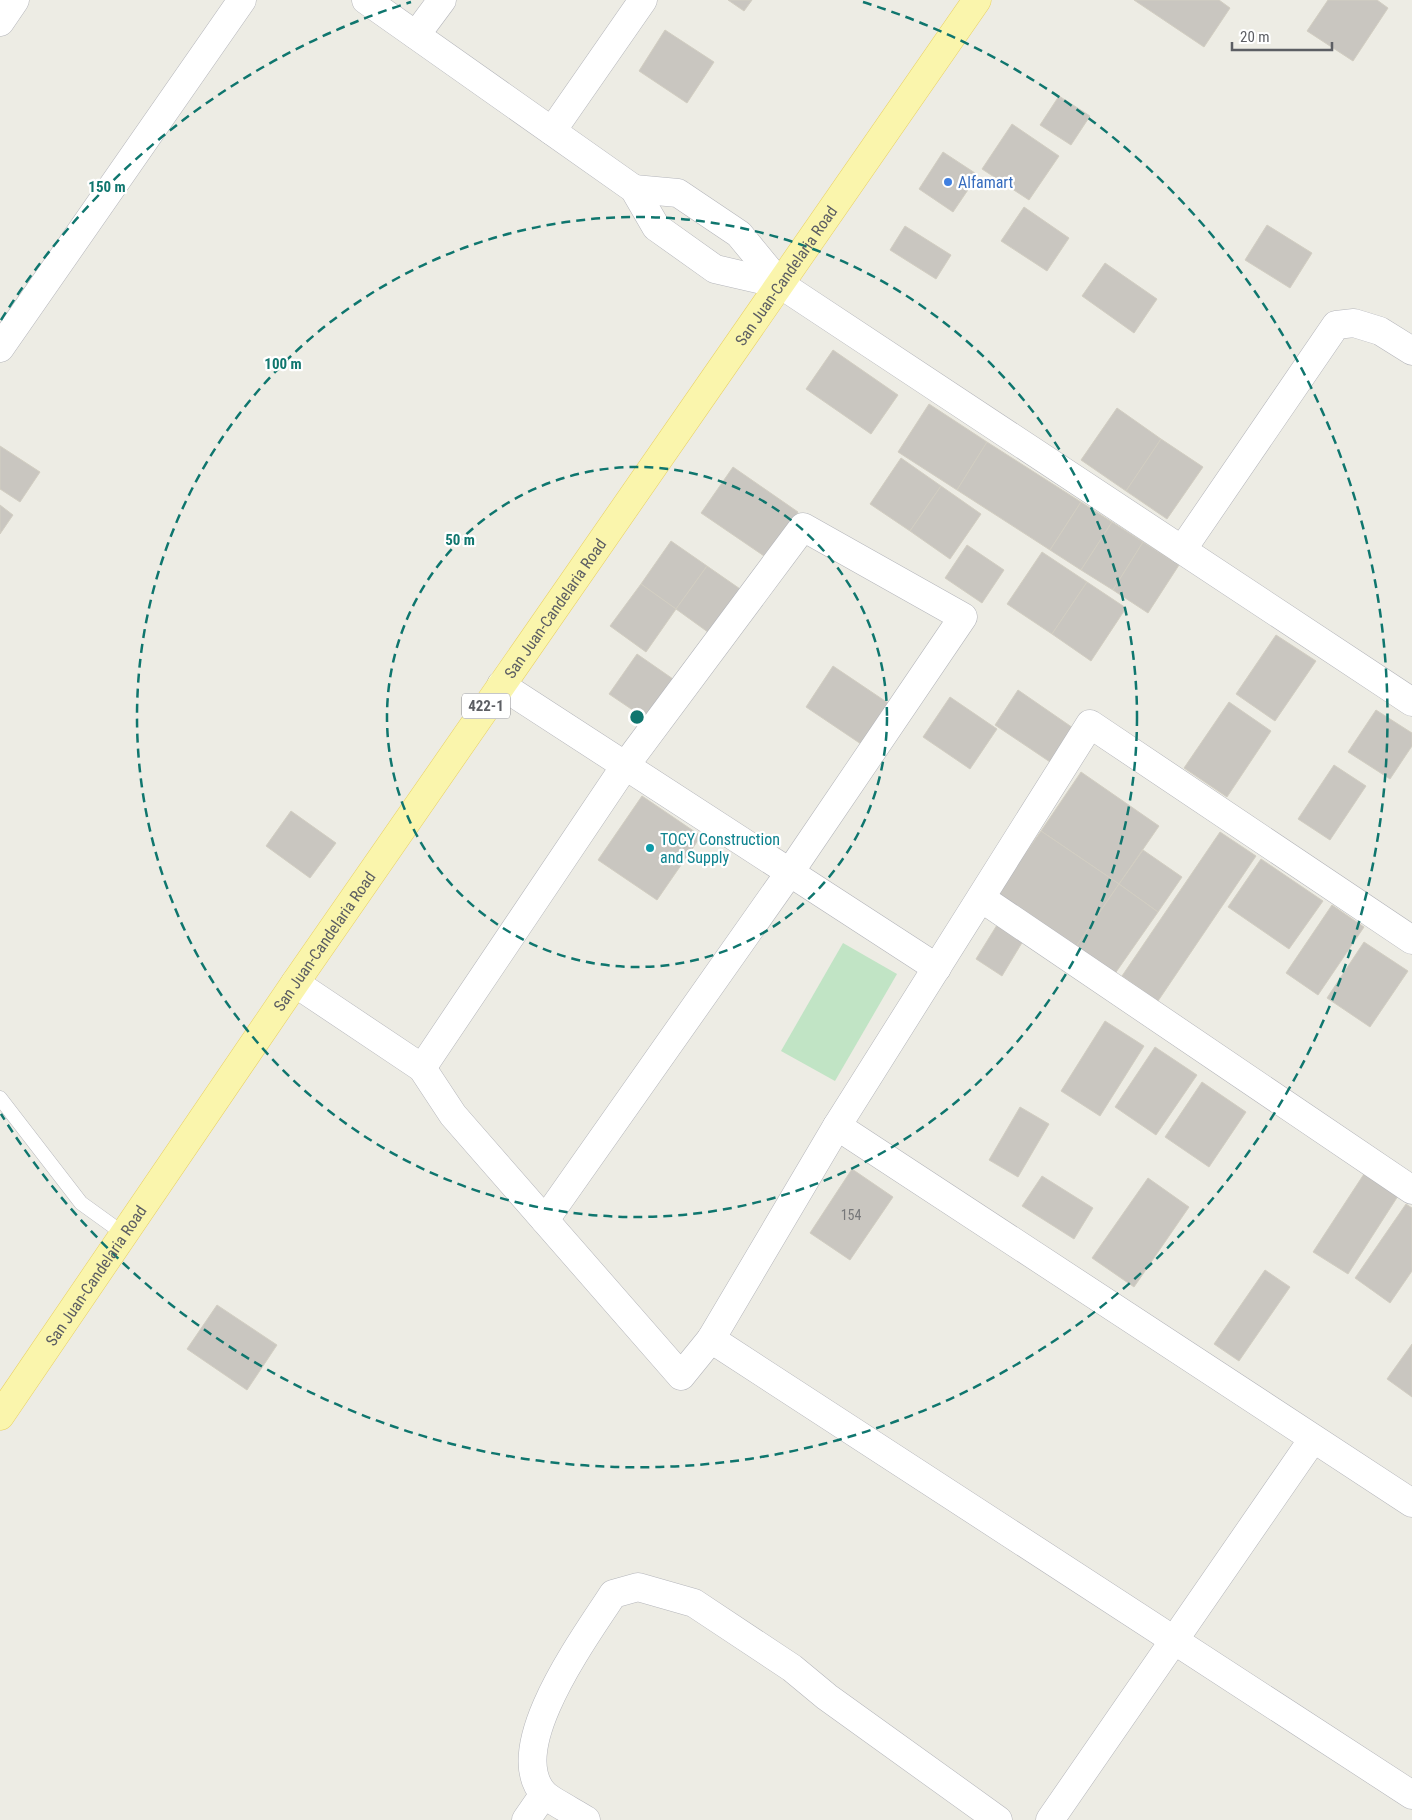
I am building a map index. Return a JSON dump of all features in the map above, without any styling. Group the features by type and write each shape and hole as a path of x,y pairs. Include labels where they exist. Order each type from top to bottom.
{"main road":[{"name":"San Juan-Candelaria Road","path":"0,1416 295,983 977,0"}],"street":[{"path":"0,22 15,0"},
{"path":"0,348 242,0"},
{"path":"366,0 634,189 656,227 715,269 780,284"},
{"path":"416,36 442,0"},
{"path":"552,131 643,0"},
{"path":"634,189 678,193 738,234 780,284 1412,702"},
{"path":"1182,550 1336,325 1354,322 1380,331 1412,351"},
{"path":"422,1068 625,766 803,527 963,617 790,872 545,1220"},
{"path":"501,685 937,968"},
{"path":"295,983 422,1068 453,1115 681,1376 711,1340 837,1126 1090,724 1412,940"},
{"path":"980,898 1412,1190"},
{"path":"837,1126 1412,1504"},
{"path":"711,1340 1412,1795"},
{"path":"1050,1820 1313,1438"},
{"path":"586,1820 544,1794 533,1774 534,1740 553,1690 613,1594 638,1587 694,1603 792,1668 827,1696 998,1820"},
{"path":"526,1820 544,1794"}],"lane":[{"path":"0,1098 81,1203 124,1234"}],"green space":[{"path":"843,943 897,974 835,1081 781,1051"}],"building":[{"path":"728,0 752,0 744,11"},
{"path":"1134,0 1219,0 1230,8 1204,47"},
{"path":"1328,0 1377,0 1388,8 1353,61 1307,31"},
{"path":"665,30 714,62 687,103 639,71"},
{"path":"1059,96 1090,116 1071,145 1040,125"},
{"path":"1012,124 1059,156 1029,200 982,169"},
{"name":"Alfamart","path":"943,152 978,175 953,212 919,189"},
{"path":"1024,207 1069,238 1047,271 1001,241"},
{"path":"1267,225 1312,253 1290,288 1245,260"},
{"path":"905,226 951,255 936,279 890,250"},
{"path":"1105,263 1157,299 1134,333 1082,296"},
{"path":"833,350 898,395 871,434 806,389"},
{"path":"929,404 987,442 957,490 898,452"},
{"path":"1117,408 1161,439 1126,491 1081,460"},
{"path":"1161,439 1203,467 1167,519 1126,491"},
{"path":"987,442 1081,502 1050,550 957,490"},
{"path":"0,446 40,472 20,502 0,489"},
{"path":"901,458 941,486 910,531 870,504"},
{"path":"733,467 798,512 767,558 701,513"},
{"path":"941,486 981,514 950,559 910,531"},
{"path":"1081,502 1112,522 1081,570 1050,550"},
{"path":"0,505 13,515 0,534"},
{"path":"1112,522 1143,542 1113,590 1081,570"},
{"path":"671,541 707,566 676,609 641,584"},
{"path":"1143,542 1179,565 1148,613 1113,590"},
{"path":"967,545 1004,570 982,603 945,578"},
{"path":"1042,552 1087,582 1052,634 1007,604"},
{"path":"707,566 743,591 712,635 676,609"},
{"path":"1087,582 1126,608 1091,661 1052,634"},
{"path":"641,584 676,609 646,652 610,626"},
{"path":"1276,635 1316,661 1275,721 1236,694"},
{"path":"637,654 673,679 646,719 609,694"},
{"path":"833,666 891,705 864,746 806,707"},
{"path":"1018,690 1076,730 1053,764 995,725"},
{"path":"950,697 997,729 970,769 923,737"},
{"path":"1229,702 1271,731 1227,797 1184,768"},
{"path":"1376,710 1412,733 1412,746 1390,779 1348,752"},
{"path":"1334,765 1366,786 1330,840 1298,819"},
{"path":"1081,772 1159,826 1119,884 1041,831"},
{"name":"TOCY Construction and Supply","path":"642,796 701,836 657,900 598,860"},
{"path":"291,811 336,843 310,878 266,846"},
{"path":"1041,831 1119,884 1075,948 997,894"},
{"path":"1220,832 1256,856 1158,1001 1122,976"},
{"path":"1143,850 1182,877 1158,912 1119,884"},
{"path":"1261,859 1323,901 1289,949 1228,907"},
{"path":"1119,884 1158,912 1114,975 1075,948"},
{"path":"1332,905 1364,927 1318,995 1286,973"},
{"path":"997,925 1023,941 1002,976 976,959"},
{"path":"1364,942 1408,971 1370,1027 1327,998"},
{"path":"1105,1021 1144,1046 1100,1116 1061,1091"},
{"path":"1155,1047 1197,1075 1156,1135 1115,1107"},
{"path":"1202,1082 1246,1112 1209,1167 1165,1137"},
{"path":"1020,1107 1049,1124 1018,1177 989,1160"},
{"path":"852,1169 893,1197 850,1260 810,1233"},
{"path":"1364,1174 1398,1196 1348,1274 1313,1252"},
{"path":"1042,1176 1093,1208 1074,1239 1022,1206"},
{"path":"1148,1178 1189,1207 1134,1287 1092,1258"},
{"path":"1406,1204 1412,1208 1412,1271 1390,1303 1355,1278"},
{"path":"1265,1270 1290,1287 1239,1361 1214,1344"},
{"path":"217,1305 277,1345 247,1390 187,1349"},
{"path":"1412,1344 1412,1397 1387,1379"}],"place":[{"name":"Alfamart","path":"948,182"},
{"name":"TOCY Construction and Supply","path":"650,848"}]}
